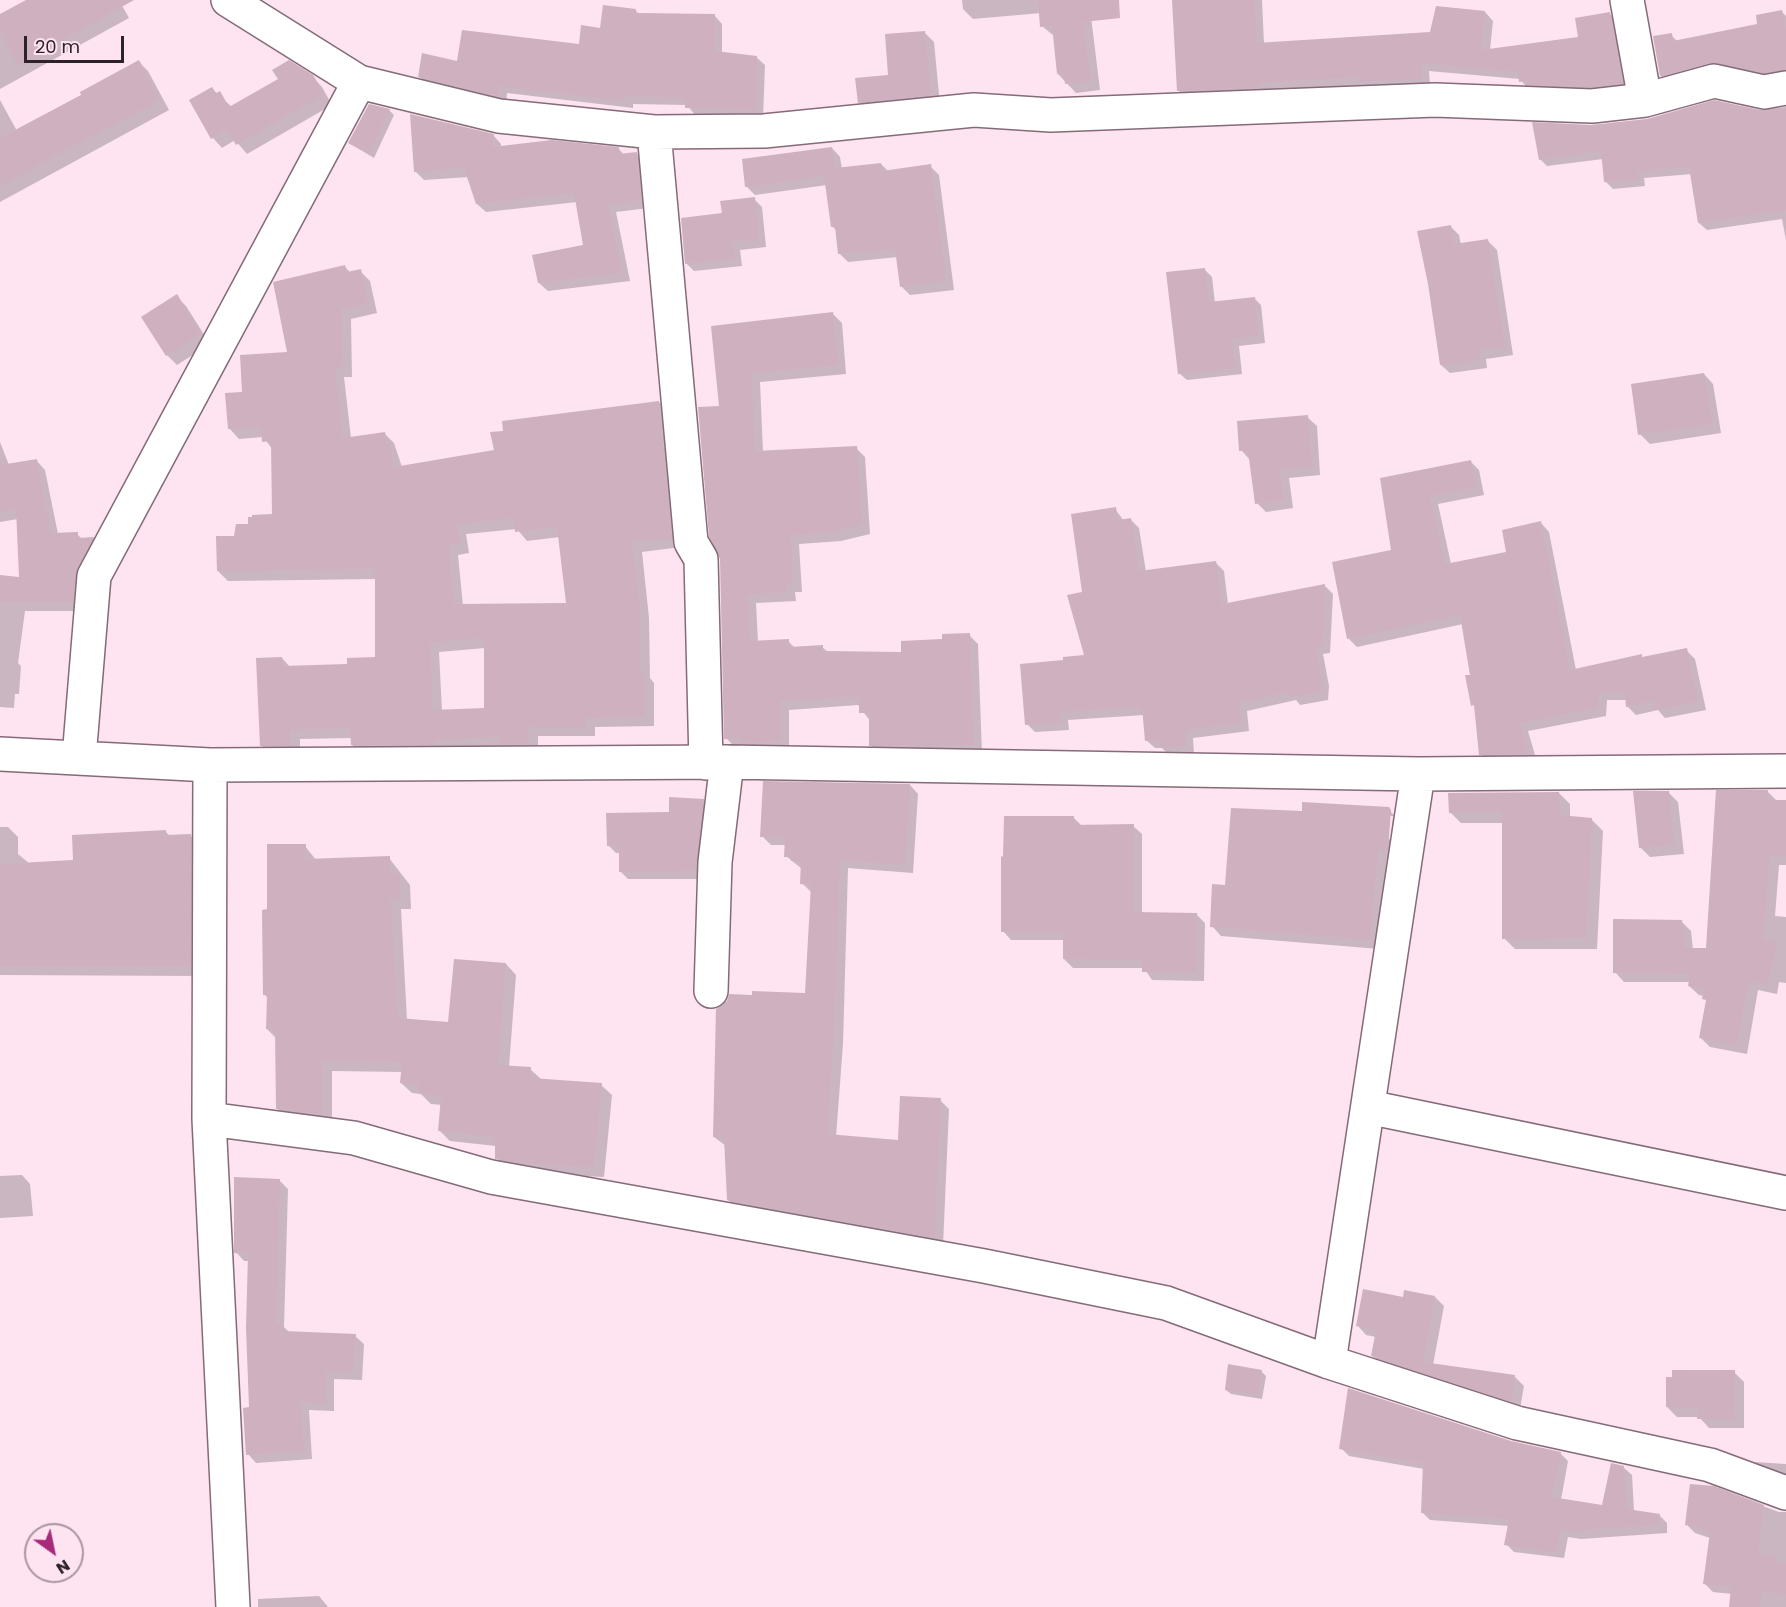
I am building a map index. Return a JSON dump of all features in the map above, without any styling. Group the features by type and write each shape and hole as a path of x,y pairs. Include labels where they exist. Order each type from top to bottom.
{"street":[{"path":"228,0 359,82 499,116 654,132 764,130 974,110 1051,115 1435,100 1592,106 1645,100 1714,81 1764,92 1786,88"},
{"path":"1627,0 1645,100"},
{"path":"79,758 94,576 359,82"},
{"path":"654,132 691,542 701,560 717,763 711,991"},
{"path":"0,754 210,765 717,763 1418,774 1786,771"},
{"path":"210,765 209,1119 233,1607"},
{"path":"1329,1362 1418,774"},
{"path":"1368,1107 1786,1192"},
{"path":"209,1119 354,1138 491,1177 984,1266 1166,1303 1329,1362 1517,1424 1710,1466 1786,1493"}],"building":[{"path":"26,0 134,0 18,65 0,32 0,14"},
{"path":"1038,0 1119,0 1120,18 1083,22 1091,81 1065,84 1064,74 1057,74 1052,26 1040,27"},
{"path":"1172,0 1255,0 1256,43 1430,32 1436,6 1485,11 1481,50 1578,37 1575,18 1610,12 1623,84 1591,87 1527,85 1527,81 1519,82 1518,72 1421,63 1422,79 1360,82 1359,77 1258,83 1258,88 1177,91"},
{"path":"603,5 636,9 636,13 715,14 715,51 757,56 756,110 685,108 685,98 626,96 625,101 499,86 498,96 418,77 422,53 457,61 462,30 579,44 581,25 600,28"},
{"path":"1782,10 1786,30 1786,70 1764,73 1710,63 1660,76 1653,36 1672,33 1673,41 1757,24 1756,15"},
{"path":"925,31 931,95 858,103 855,78 888,75 885,34"},
{"path":"139,60 160,100 0,186 0,138 81,95 80,92"},
{"path":"289,60 313,75 324,94 236,145 227,130 211,139 189,100 212,87 216,93 220,91 229,107 278,79 272,70"},
{"path":"1714,100 1760,110 1786,107 1786,210 1698,223 1689,167 1637,171 1638,179 1604,182 1601,151 1539,160 1532,122 1591,125 1647,119"},
{"path":"369,104 390,109 369,154 348,143"},
{"path":"410,114 494,134 492,147 552,140 619,147 618,154 637,152 641,200 608,204 622,273 538,283 532,255 583,245 574,193 476,204 464,168 414,172"},
{"path":"832,147 835,168 881,163 882,171 931,164 946,281 900,287 895,249 838,254 835,227 831,227 824,176 745,187 742,159"},
{"path":"755,197 759,239 733,242 735,258 685,264 681,218 722,213 720,201"},
{"path":"1451,225 1454,244 1488,239 1505,347 1478,350 1480,360 1440,365 1428,284 1417,231"},
{"path":"345,265 347,272 361,269 368,303 341,309 343,367 335,368 343,438 385,432 387,444 391,444 394,467 494,450 490,432 503,431 502,421 659,401 672,538 632,542 640,607 640,671 644,671 644,717 586,718 586,727 528,727 529,744 499,745 499,737 434,740 435,745 351,745 350,728 290,730 291,746 260,746 256,658 282,657 283,666 347,664 347,658 375,657 375,569 217,571 216,536 234,536 236,524 248,524 248,517 272,514 271,441 262,442 261,427 228,429 225,393 242,392 240,355 287,352 273,282","holes":["514,518 515,532 557,527 566,603 454,604 449,545 460,543 457,524","484,638 484,708 433,710 430,643"]},
{"path":"1205,268 1209,302 1255,297 1259,336 1232,339 1236,368 1178,374 1166,272"},
{"path":"177,294 201,334 166,356 141,317"},
{"path":"833,312 838,365 752,373 755,451 857,446 862,525 831,532 791,535 793,583 787,583 787,592 747,595 750,641 789,639 789,647 823,645 823,651 901,652 901,641 942,639 942,634 970,633 974,745 869,746 869,713 859,713 859,699 848,697 780,701 781,741 741,743 741,738 724,739 720,559 709,536 698,407 719,406 711,326"},
{"path":"1704,373 1712,424 1638,435 1631,384"},
{"path":"1308,415 1312,467 1280,469 1284,500 1255,504 1248,451 1239,451 1237,421"},
{"path":"37,459 46,510 48,510 50,533 78,532 78,538 94,537 77,568 73,602 0,602 0,575 19,577 16,509 0,512 0,465"},
{"path":"1471,460 1476,486 1430,496 1445,564 1506,552 1502,530 1541,521 1570,670 1642,654 1642,657 1687,648 1698,702 1655,710 1653,701 1626,707 1625,692 1599,692 1598,708 1520,723 1529,754 1479,755 1474,705 1471,706 1465,675 1470,675 1460,615 1347,639 1332,562 1391,550 1380,478"},
{"path":"1116,507 1118,520 1131,518 1139,571 1216,561 1222,604 1325,584 1323,645 1316,646 1321,692 1291,697 1289,692 1239,703 1241,723 1185,730 1186,746 1160,748 1160,739 1145,741 1142,707 1060,712 1061,722 1025,725 1020,664 1063,660 1063,657 1084,655 1067,595 1082,592 1071,514"},
{"path":"763,781 910,784 905,865 840,860 834,1035 827,1134 898,1140 900,1096 941,1098 935,1238 727,1200 724,1138 713,1137 716,1009 727,1001 729,994 752,995 752,991 805,993 811,885 800,884 801,861 791,861 792,857 784,857 785,837 760,837"},
{"path":"1716,790 1768,790 1767,800 1786,800 1786,856 1770,856 1763,940 1778,942 1767,985 1749,981 1737,1045 1699,1038 1706,1000 1702,999 1704,989 1688,986 1690,974 1613,973 1613,919 1682,920 1685,948 1706,948"},
{"path":"1633,791 1669,791 1674,845 1639,848"},
{"path":"1559,792 1560,815 1592,818 1586,938 1502,939 1502,812 1449,813 1448,793"},
{"path":"669,797 704,799 696,871 619,872 619,846 607,846 606,813 669,812"},
{"path":"1302,802 1389,807 1391,810 1388,850 1378,849 1370,940 1210,927 1212,884 1225,885 1231,808 1302,811"},
{"path":"1004,816 1074,816 1074,825 1134,824 1134,912 1197,913 1196,973 1142,972 1142,960 1063,959 1063,932 1001,932 1001,856 1003,857"},
{"path":"166,830 166,835 191,834 191,966 0,966 0,864 73,860 72,835"},
{"path":"267,844 306,844 306,859 390,856 390,873 400,873 401,899 391,899 398,1018 448,1022 454,959 506,963 498,1065 531,1067 531,1078 602,1083 594,1167 524,1164 495,1159 495,1137 438,1131 441,1096 419,1094 419,1085 400,1083 402,1062 322,1061 323,1114 276,1109 275,1030 266,1029 267,995 263,995 262,910 267,909"},
{"path":"234,1177 280,1179 276,1324 282,1323 283,1331 356,1334 353,1372 326,1371 326,1403 301,1402 304,1451 246,1455 243,1408 249,1407 246,1328 248,1254 234,1253"},
{"path":"1363,1289 1403,1297 1404,1290 1435,1296 1423,1362 1515,1375 1512,1402 1371,1356 1376,1330 1356,1326"},
{"path":"1228,1364 1262,1370 1258,1395 1225,1390"},
{"path":"1672,1370 1735,1370 1734,1419 1697,1419 1698,1408 1666,1407 1666,1377 1672,1377"},
{"path":"1348,1388 1511,1441 1561,1452 1552,1497 1602,1505 1611,1463 1624,1466 1627,1509 1660,1514 1659,1525 1572,1531 1560,1529 1557,1551 1543,1551 1504,1545 1509,1519 1421,1513 1423,1463 1339,1449"},
{"path":"1690,1484 1714,1486 1764,1505 1758,1554 1777,1556 1776,1562 1786,1563 1786,1594 1762,1591 1760,1607 1729,1607 1731,1587 1703,1584 1710,1532 1701,1531 1702,1527 1685,1525"}]}
